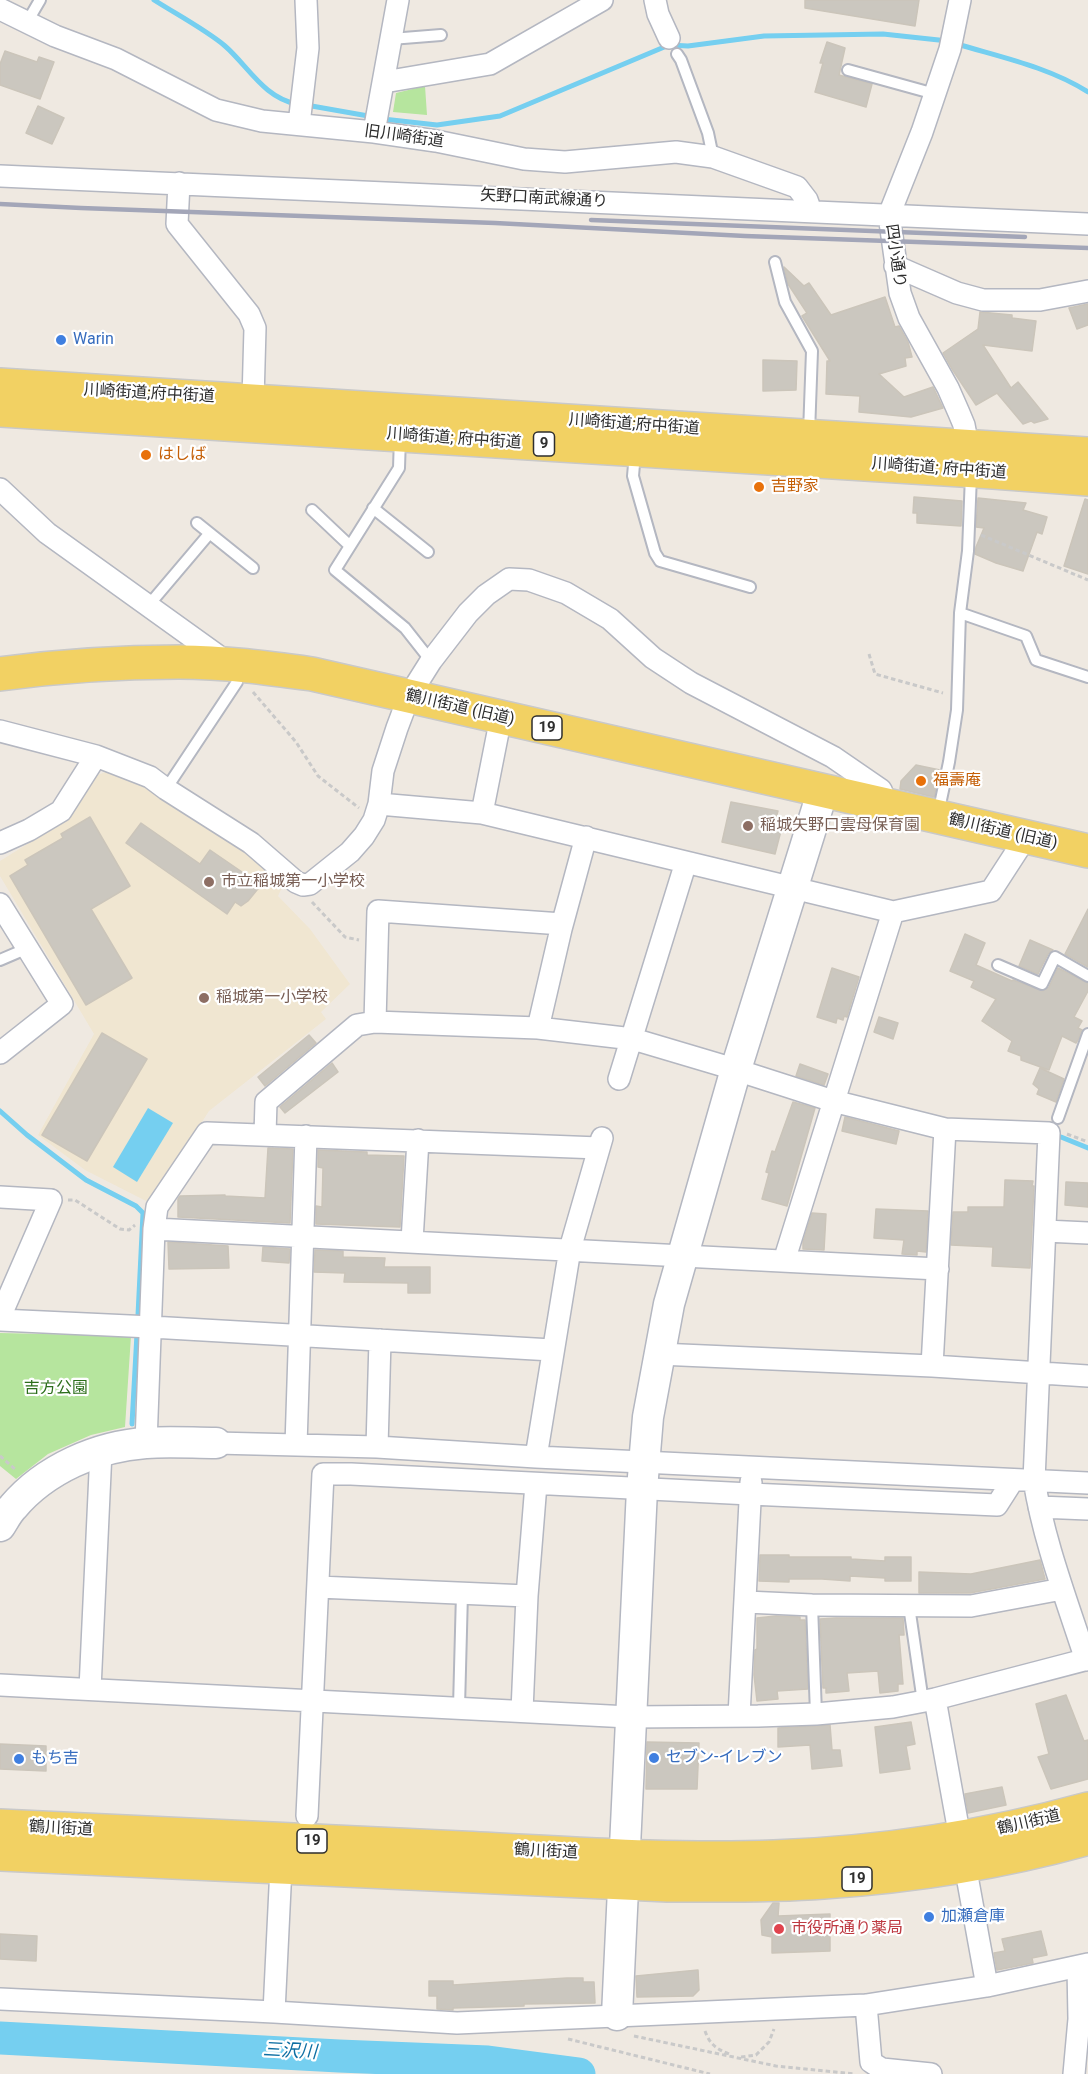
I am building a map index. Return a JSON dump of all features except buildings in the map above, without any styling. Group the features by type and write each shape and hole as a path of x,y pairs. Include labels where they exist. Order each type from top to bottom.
{"main road":[{"name":"川崎街道;府中街道","path":"0,385 809,437 970,459 1088,454"},
{"name":"川崎街道; 府中街道","path":"0,410 636,450 970,459 1088,479"},
{"name":"鶴川街道 (旧道)","path":"0,674 109,663 181,662 312,674 1088,851"},
{"name":"鶴川街道","path":"963,1851 1027,1824 1088,1809"},
{"name":"鶴川街道","path":"0,1826 624,1869 752,1885 824,1882 963,1851 1088,1838"},
{"name":"鶴川街道","path":"0,1854 281,1867 624,1869"}],"street":[{"path":"299,124 308,48 306,0"},
{"path":"374,132 398,0"},
{"path":"384,82 490,64 602,0"},
{"name":"四小通り","path":"960,0 951,43 935,94 889,215 900,293 909,318 948,388 964,425 970,459"},
{"path":"653,1 673,46"},
{"name":"旧川崎街道","path":"0,9 26,24 116,59 216,110 262,122 374,132 436,141 524,159 565,162 676,152 713,157 797,187 807,200 811,211"},
{"name":"矢野口南武線通り","path":"0,176 1088,224"},
{"path":"179,183 177,224 249,314 255,328 253,400"},
{"path":"895,266 957,293 983,300 1040,300 1088,291"},
{"path":"0,489 47,533 236,668"},
{"path":"0,731 96,756 150,777 251,843 296,882 303,885 310,884 350,852 364,836 377,812 383,771 409,696 431,661 468,613 486,595 509,579 530,579 566,593 610,619 653,658 691,683 833,757 881,790 887,805"},
{"path":"482,813 501,717"},
{"path":"0,843 29,830 61,811 96,756"},
{"path":"623,2025 624,1869 629,1717 648,1417 659,1354 682,1256 735,1069 824,790"},
{"path":"377,812 482,813 893,912 991,891 1026,837"},
{"path":"538,1028 562,924 586,837"},
{"path":"619,1078 633,1039 686,862"},
{"path":"375,1022 378,911 562,924"},
{"path":"783,1261 893,912"},
{"path":"0,1053 62,1004 28,948 2,913"},
{"path":"265,1135 266,1102 357,1025 375,1022 538,1028 633,1039 724,1066"},
{"path":"0,1685 629,1717 739,1716 816,1714 892,1707 929,1700 1087,1659 1062,1589 1039,1507 1024,1480 1039,1373 1049,1133 945,1129 833,1101 749,1074"},
{"path":"932,1366 945,1129"},
{"path":"146,1443 151,1327 145,1227 207,1133 601,1143 570,1249 536,1457"},
{"path":"296,1445 306,1136"},
{"path":"412,1241 418,1140"},
{"path":"0,1197 51,1200 0,1318 552,1350"},
{"path":"145,1227 938,1269"},
{"path":"1045,1231 1088,1233"},
{"path":"377,1447 380,1340"},
{"path":"659,1354 932,1366 1088,1376"},
{"path":"0,1526 12,1507 38,1483 69,1464 111,1448 146,1443 377,1447 569,1458 643,1475 750,1494 997,1505 1024,1480"},
{"path":"351,1447 351,1474"},
{"path":"90,1689 101,1451"},
{"path":"567,1485 569,1458"},
{"path":"739,1716 751,1467"},
{"path":"307,1816 323,1474 567,1485 643,1475 751,1467 1088,1483"},
{"path":"522,1711 527,1596 536,1484"},
{"path":"1039,1507 1088,1509"},
{"path":"318,1587 527,1596"},
{"path":"746,1602 812,1605 971,1606 1062,1589"},
{"path":"929,1700 963,1851 987,1986"},
{"path":"274,2012 281,1867"},
{"path":"0,1999 457,2023 623,2025 703,2012 866,2005 987,1986 1083,1966 1083,2020 1074,2074"},
{"path":"866,2005 871,2062 882,2069 931,2074"}],"lane":[{"path":"26,24 40,0"},
{"path":"391,39 441,35"},
{"path":"673,46 681,60 708,134 713,157"},
{"path":"848,70 935,94"},
{"path":"775,262 785,302 812,351 809,437"},
{"path":"400,435 399,468 335,570 405,628 431,661"},
{"path":"636,450 633,476 655,553 660,561 750,587"},
{"path":"938,818 949,762 957,697 960,613 968,551 970,459"},
{"path":"373,508 428,552"},
{"path":"312,510 349,545"},
{"path":"197,523 253,567"},
{"path":"148,606 209,534"},
{"path":"960,613 1026,636 1036,660 1088,677"},
{"path":"166,789 237,682 236,668"},
{"path":"0,960 28,948"},
{"path":"998,965 1042,984 1055,957 1088,976"},
{"path":"1058,1118 1088,1034"},
{"path":"459,1707 462,1593"},
{"path":"812,1605 816,1714"},
{"path":"909,1606 929,1700"}],"path":[{"path":"969,529 1088,580"},
{"path":"869,654 875,674 957,697"},
{"path":"236,668 296,742 318,776 377,812"},
{"path":"303,885 313,902 345,937 377,944"},
{"path":"51,1200 75,1200 120,1229 145,1227"},
{"path":"0,1456 23,1475"},
{"path":"703,2012 708,2038 715,2048 736,2057 756,2055 769,2042 774,2026 775,2009"},
{"path":"623,2025 736,2057 810,2071 857,2074"},
{"path":"566,2039 710,2074"},
{"path":"810,2071 815,2074"}],"shaded area":[{"name":"稲城第一小学校","path":"110,770 146,784 249,850 284,883 278,896 310,929 350,984 321,1012 326,1019 209,1111 150,1203 85,1170 38,1135 94,1034 0,876 0,861 66,820 93,777"}],"green space":[{"path":"425,86 427,115 393,112 396,93"},
{"name":"吉方公園","path":"0,1333 131,1336 125,1427 91,1435 48,1454 16,1479 0,1466"}],"water":[{"path":"148,1108 173,1123 137,1182 113,1167"}],"waterway":[{"path":"154,0 225,46 257,80 275,95 297,104"},
{"path":"383,119 437,125 500,116 669,45 688,46 764,36 883,34 948,41"},
{"path":"957,44 1041,69 1088,92"},
{"path":"306,105 374,117"},
{"path":"0,1111 27,1135 86,1180 136,1206 143,1213 138,1315"},
{"path":"1061,1137 1088,1148"},
{"path":"132,1424 137,1334"},
{"name":"三沢川","path":"0,2038 488,2062 579,2074"}],"railway":[{"path":"0,204 495,223 745,236 1088,248"},
{"path":"591,220 1025,237"}],"place":[{"name":"Warin","path":"61,340"},
{"name":"はしば","path":"146,455"},
{"name":"吉野家","path":"759,487"},
{"name":"福壽庵","path":"921,781"},
{"name":"稲城矢野口雲母保育園","path":"748,826"},
{"name":"市立稲城第一小学校","path":"209,882"},
{"name":"稲城第一小学校","path":"204,998"},
{"name":"セブン-イレブン","path":"654,1758"},
{"name":"もち吉","path":"19,1759"},
{"name":"加瀬倉庫","path":"929,1917"},
{"name":"市役所通り薬局","path":"779,1929"}]}
